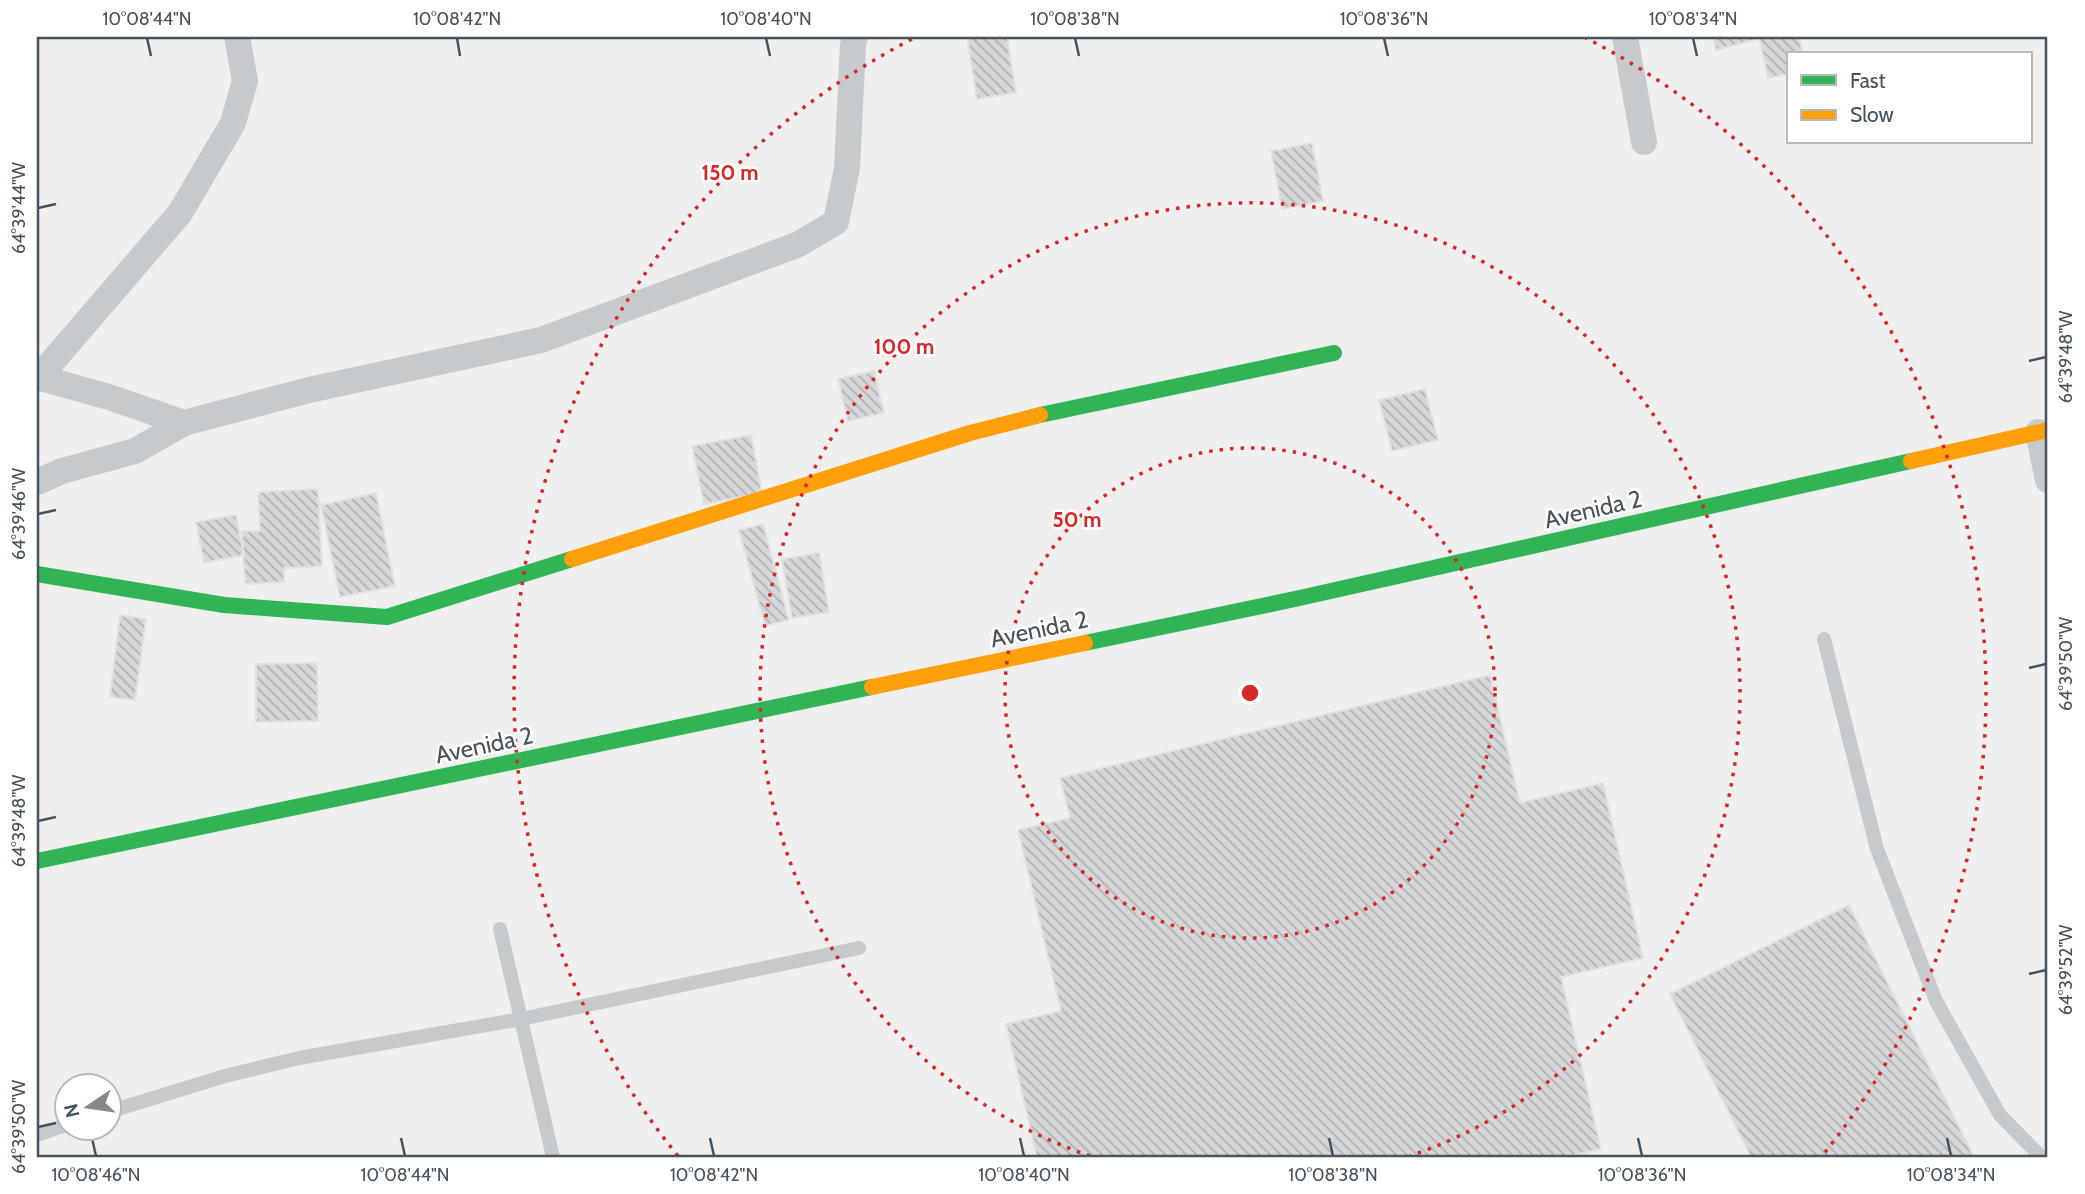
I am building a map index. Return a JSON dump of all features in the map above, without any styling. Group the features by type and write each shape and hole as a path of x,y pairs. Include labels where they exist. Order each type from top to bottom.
{"street":[{"path":"184,423 109,397 38,377 180,213 233,123 245,81 237,37"},
{"path":"37,482 62,471 135,451 184,423 309,390 541,340 797,245 836,222 847,168 855,37"},
{"path":"1625,37 1644,142"},
{"path":"37,574 224,605 387,617 970,433 1066,408 1334,353"},
{"path":"2043,431 2048,481"},
{"name":"Avenida 2","path":"37,861 1294,599 2043,431"}],"lane":[{"path":"1824,639 1877,849 1936,1001 2000,1115 2041,1157"},
{"path":"500,929 553,1157"},
{"path":"122,1108 225,1076 299,1058 521,1018 859,948"}],"building":[{"path":"967,37 1007,37 1016,93 977,99"},
{"path":"1713,37 1754,37 1755,40 1716,50"},
{"path":"1759,37 1799,37 1803,52 1787,52 1787,74 1768,78"},
{"path":"1312,143 1323,201 1282,209 1271,151"},
{"path":"874,371 884,413 848,421 838,379"},
{"path":"1425,389 1438,440 1392,451 1379,400"},
{"path":"751,435 762,493 704,504 692,446"},
{"path":"318,489 322,566 284,568 284,582 245,584 242,531 260,531 258,492"},
{"path":"376,493 395,586 340,597 321,505"},
{"path":"236,515 244,555 204,563 196,522"},
{"path":"763,524 789,620 765,626 739,530"},
{"path":"819,553 829,612 792,618 782,559"},
{"path":"120,615 146,619 135,700 110,697"},
{"path":"317,663 318,721 256,722 256,664"},
{"path":"1490,675 1520,803 1603,783 1643,958 1561,977 1601,1149 1565,1157 1037,1157 1006,1024 1061,1011 1018,830 1070,818 1060,778"},
{"path":"1849,905 1974,1157 1751,1157 1670,994"}],"traffic: fast":[{"path":"1040,415 1334,353"},
{"path":"1085,643 1295,599 1911,461"},
{"path":"37,574 224,605 387,617 572,559"},
{"path":"37,861 872,687"}],"traffic: slow":[{"path":"572,559 970,433 1040,415"},
{"path":"1911,461 2048,430"},
{"path":"872,687 1085,643"}]}
